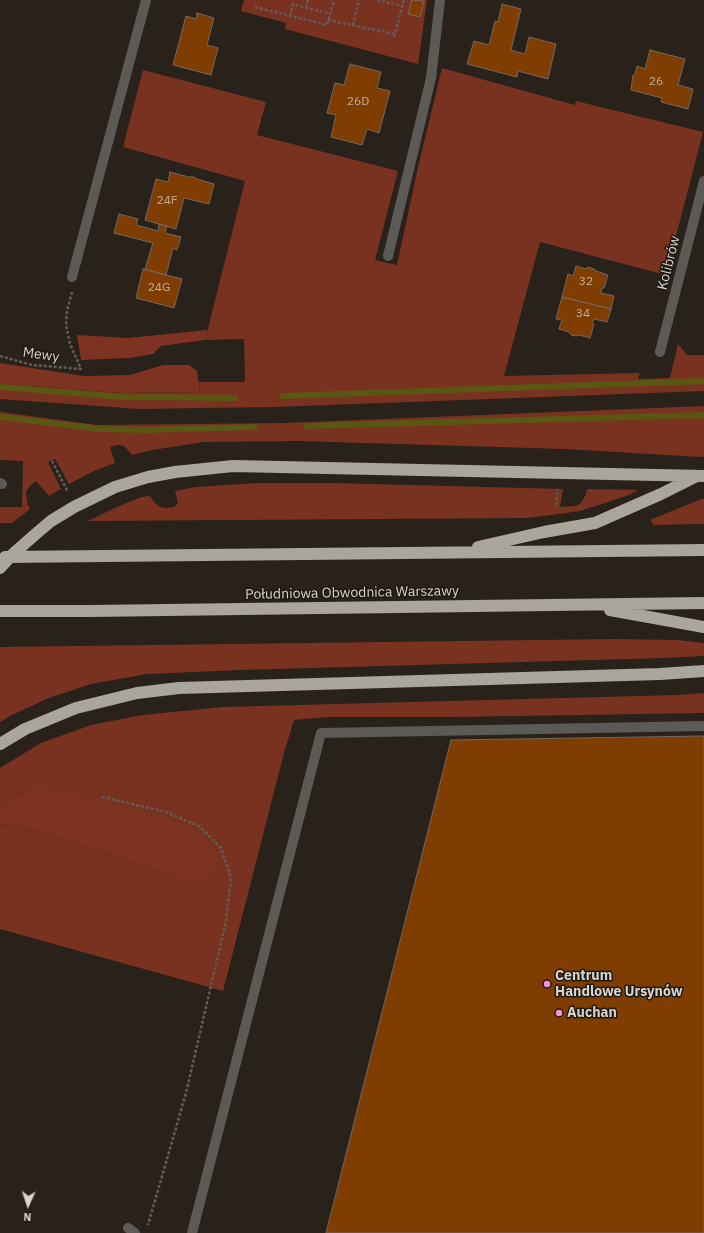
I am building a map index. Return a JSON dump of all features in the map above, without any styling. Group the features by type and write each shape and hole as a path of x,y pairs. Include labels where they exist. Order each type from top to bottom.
{"highway":[{"path":"0,568 14,552 51,521 74,507 115,487 148,477 175,472 233,466 704,476"},
{"path":"453,552 544,532 595,523 661,494 704,472"},
{"path":"0,557 704,550"},
{"name":"Południowa Obwodnica Warszawy","path":"0,611 704,603"},
{"path":"585,605 704,627"},
{"path":"0,744 25,729 76,708 137,693 179,688 652,674 704,671"}],"street":[{"path":"72,277 146,0"},
{"path":"388,256 431,78 440,0"},
{"name":"Kolibrów","path":"660,352 704,180"},
{"path":"192,1233 321,733 704,726"}],"path":[{"path":"306,8 308,0"},
{"path":"255,7 327,25 334,0"},
{"path":"353,25 359,0"},
{"path":"377,0 403,6"},
{"path":"328,20 394,36 404,0"},
{"path":"290,16 293,4 330,14"},
{"name":"Mewy","path":"0,356 32,365 81,369 70,344 66,325 67,311 74,285 72,277"},
{"path":"52,460 66,486 74,507"},
{"path":"102,797 166,812 199,826 221,848 231,878 226,921 186,1093 148,1226"}],"shaded area":[{"path":"244,0 427,0 418,64 285,29 286,23 241,11"},
{"path":"442,68 575,105 576,101 703,132 666,275 540,242 504,376 640,373 638,379 670,378 678,344 687,355 704,355 704,391 275,407 139,409 0,399 0,384 124,393 200,392 199,382 245,382 244,339 205,340 245,181 123,147 143,70 266,102 257,135 398,171 375,260 397,265 418,167"},
{"path":"207,330 205,340 161,346 153,354 130,358 81,360 77,335 128,338"},
{"path":"0,363 84,376 130,375 163,365 189,365 197,371 200,392 124,393 0,384"},
{"path":"704,406 704,456 701,457 565,449 298,441 204,442 152,450 132,455 124,446 117,445 110,447 115,463 94,471 69,484 55,459 48,462 61,489 49,496 36,481 26,492 27,502 30,509 12,523 0,523 0,507 22,507 23,461 0,460 0,412 97,425 285,423"},
{"path":"258,483 333,483 563,489 560,507 576,506 581,503 587,489 638,490 629,495 580,511 526,518 88,521 141,497 150,496 160,507 174,507 178,503 175,491 195,487"},
{"path":"704,498 704,524 653,525 651,521 652,519"},
{"path":"615,639 678,640 704,643 704,656 147,674 91,684 49,698 0,722 0,647"},
{"path":"704,693 704,713 453,717 328,717 294,720 284,753 223,991 0,929 0,824 11,825 51,835 174,877 33,786 0,807 0,768 41,743 91,725 142,715 223,707"},
{"path":"33,786 187,825 197,832 213,855 213,866 209,875 199,878 180,879 51,835 11,825 0,824 0,807"}],"building":[{"path":"412,0 424,1 420,17 408,14"},
{"path":"502,4 521,9 511,50 525,54 529,37 556,44 548,79 518,71 517,77 467,64 474,41 489,45 495,21 498,22"},
{"path":"197,13 214,18 207,45 218,48 211,75 173,65 186,16 196,19"},
{"path":"650,50 685,59 678,85 693,89 688,109 661,102 662,98 631,90 633,75 635,75 637,66 645,69"},
{"path":"350,64 381,72 377,88 390,91 379,133 367,129 362,145 331,137 336,115 327,113 335,83 344,85"},
{"path":"170,172 194,177 214,184 209,204 184,198 176,229 145,220 156,179 168,182"},
{"path":"119,214 138,219 136,225 158,231 159,224 167,226 165,233 181,237 177,250 173,248 166,275 145,269 153,243 114,233"},
{"path":"576,266 586,269 588,267 608,275 601,293 614,296 611,309 562,297 568,274 573,276"},
{"path":"143,269 182,279 174,308 136,298"},
{"path":"562,297 611,309 607,322 594,319 590,338 579,335 571,335 569,332 559,329 562,320 556,319"},
{"name":"Centrum Handlowe Ursynów","path":"704,736 704,1233 326,1233 451,740"}],"waterway":[{"path":"282,396 704,381"},
{"path":"0,387 124,397 235,398"},
{"path":"306,426 704,415"},
{"path":"0,417 101,429 146,430 255,427"}],"place":[{"name":"Centrum Handlowe Ursynów","path":"547,984"},
{"name":"Auchan","path":"559,1013"}]}
